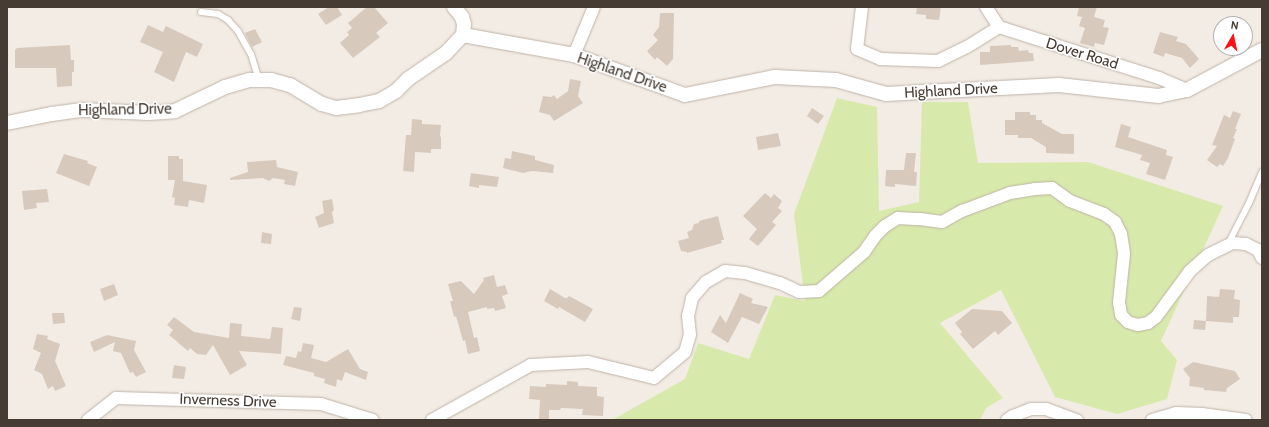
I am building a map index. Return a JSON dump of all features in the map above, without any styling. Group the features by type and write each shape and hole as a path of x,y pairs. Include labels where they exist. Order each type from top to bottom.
{"street":[{"path":"454,7 462,17 464,24 463,35"},
{"path":"574,55 594,7"},
{"path":"862,7 857,49 880,59 938,61 999,27 986,7"},
{"name":"Dover Road","path":"999,27 1159,78 1187,90"},
{"name":"Highland Drive","path":"7,123 82,110 149,113 175,111 225,87 250,80 271,80 290,85 322,104 336,108 379,101 396,92 408,79 446,53 463,35 574,55 685,95 776,77 836,80 886,94 1060,85 1158,96 1187,90 1262,50"},
{"path":"432,420 531,365 588,362 654,378 685,352 690,335 688,316 692,298 706,282 725,271 745,272 799,292 819,291 864,252 875,236 885,226 898,218 920,218 942,222 962,212 1010,194 1035,189 1052,188 1070,201 1104,214 1114,222 1121,234 1124,254 1119,302 1121,315 1128,322 1138,325 1148,323 1156,317 1190,271 1208,255 1233,243 1246,244 1258,250 1262,258"},
{"name":"Inverness Drive","path":"88,420 116,398 321,404 373,420"},
{"path":"1007,420 1031,409 1046,409 1077,420"},
{"path":"1152,420 1176,413 1202,414 1246,420"}],"lane":[{"path":"201,12 223,17 228,20 238,31 251,54 259,80"},
{"path":"1227,246 1249,203 1262,172"}],"green space":[{"path":"837,98 877,107 879,211 919,202 922,102 968,102 978,163 1088,162 1223,206 1161,341 1177,360 1167,399 1117,414 1055,397 1001,290 940,323 1003,398 986,408 980,420 612,420 685,379 698,343 749,359 775,295 805,301 794,214"}],"building":[{"path":"329,7 337,7 342,15 326,25 318,14"},
{"path":"367,7 374,7 388,23 376,33 380,37 353,58 340,43 349,35 347,32 352,28 348,23"},
{"path":"917,7 941,7 939,20 926,19 926,15 916,14"},
{"path":"1079,7 1097,7 1094,17 1105,20 1103,27 1109,28 1104,45 1095,43 1094,47 1080,43 1085,28 1079,26 1082,17 1077,16"},
{"path":"660,13 674,13 673,59 667,66 657,57 655,60 647,51 658,40 653,35 659,27"},
{"path":"148,25 163,32 166,26 203,44 197,57 186,52 174,82 154,72 163,52 140,42"},
{"path":"255,29 262,42 252,47 245,33"},
{"path":"1160,32 1178,37 1176,41 1186,44 1199,59 1190,68 1182,58 1165,53 1164,57 1153,53"},
{"path":"70,45 71,60 74,60 72,86 57,87 56,68 15,68 15,50 17,48"},
{"path":"1011,45 1011,47 1018,47 1019,51 1028,50 1029,53 1033,53 1034,61 980,65 980,52 990,52 990,46"},
{"path":"570,79 581,81 578,96 583,103 554,121 550,115 539,112 543,96 551,97 554,95 557,99 568,91"},
{"path":"812,108 824,116 818,124 807,116"},
{"path":"1233,111 1241,114 1235,129 1237,129 1233,138 1235,139 1228,158 1223,166 1220,164 1217,167 1207,160 1217,146 1212,145 1224,115 1230,118"},
{"path":"1015,112 1030,112 1030,115 1036,115 1036,120 1042,120 1042,123 1062,134 1074,134 1074,154 1046,153 1046,147 1031,138 1018,138 1018,135 1005,135 1005,120 1015,120"},
{"path":"412,119 422,120 422,124 441,125 441,149 431,149 431,153 415,152 414,172 403,171 406,135 411,135"},
{"path":"1121,124 1131,127 1128,137 1167,150 1166,155 1173,157 1165,180 1146,174 1150,163 1140,160 1142,155 1115,147"},
{"path":"778,133 781,146 758,150 756,137"},
{"path":"512,151 535,156 535,160 554,165 553,173 532,171 523,173 503,168 505,158 511,159"},
{"path":"906,153 916,153 914,172 917,172 916,186 895,184 895,187 885,186 886,170 904,170"},
{"path":"64,154 88,161 87,163 97,167 89,186 56,173"},
{"path":"168,156 179,156 179,159 183,159 183,181 207,185 204,203 189,200 188,207 174,205 175,198 172,197 175,180 168,180"},
{"path":"276,160 277,167 298,172 295,186 284,184 285,180 273,178 269,181 263,178 230,180 230,178 248,172 247,162"},
{"path":"471,173 499,177 497,187 479,185 479,188 469,186"},
{"path":"47,189 49,202 36,203 37,208 24,210 22,191"},
{"path":"765,193 771,198 774,194 782,201 778,208 782,211 772,222 776,225 758,246 749,239 757,229 743,216"},
{"path":"332,199 334,223 319,228 315,217 324,213 322,201"},
{"path":"718,216 724,240 721,240 722,243 687,253 681,251 678,241 689,238 687,232 692,230 694,224 699,223 699,221"},
{"path":"262,232 272,234 271,244 261,243"},
{"path":"494,275 497,287 505,285 508,294 502,296 506,308 495,311 494,308 487,309 487,307 468,312 474,338 477,337 480,351 468,354 465,340 463,341 456,316 454,317 450,301 453,301 448,284 461,281 474,294 484,280 483,278"},
{"path":"114,284 118,295 104,301 100,289"},
{"path":"550,289 565,298 569,296 593,309 585,322 559,307 558,309 544,301"},
{"path":"1220,289 1235,290 1234,299 1240,300 1239,317 1233,317 1233,323 1206,321 1207,296 1219,297"},
{"path":"740,293 753,299 751,303 768,307 759,324 742,317 728,343 711,332 720,315 726,323"},
{"path":"294,307 302,308 300,321 291,319"},
{"path":"972,309 1002,311 1012,323 998,335 995,331 973,349 960,334 962,332 955,323"},
{"path":"52,313 64,313 65,323 53,324"},
{"path":"174,317 194,332 229,338 230,323 242,324 241,336 270,339 272,327 283,328 281,354 239,351 247,365 230,375 213,345 206,355 197,354 190,348 188,351 169,335 173,330 167,325"},
{"path":"1194,320 1206,321 1205,330 1193,329"},
{"path":"37,334 48,336 47,339 60,344 55,361 66,386 55,391 53,386 48,389 42,374 34,370 41,353 33,349"},
{"path":"107,335 136,341 134,350 146,372 136,377 133,372 130,373 121,353 113,351 115,342 94,352 90,342"},
{"path":"303,343 314,345 311,358 326,362 348,349 360,369 368,372 366,380 345,372 342,381 337,379 336,387 324,383 325,379 314,376 314,373 283,365 286,356 296,358 298,351 301,352"},
{"path":"1193,362 1235,371 1240,379 1227,388 1226,392 1204,390 1204,388 1189,386 1190,378 1183,369"},
{"path":"174,365 186,367 184,379 172,378"},
{"path":"567,381 578,382 578,386 597,387 597,396 604,397 603,416 582,415 583,409 561,408 560,410 549,410 549,420 539,419 540,400 529,399 530,386 546,387 546,384 567,385"}]}
